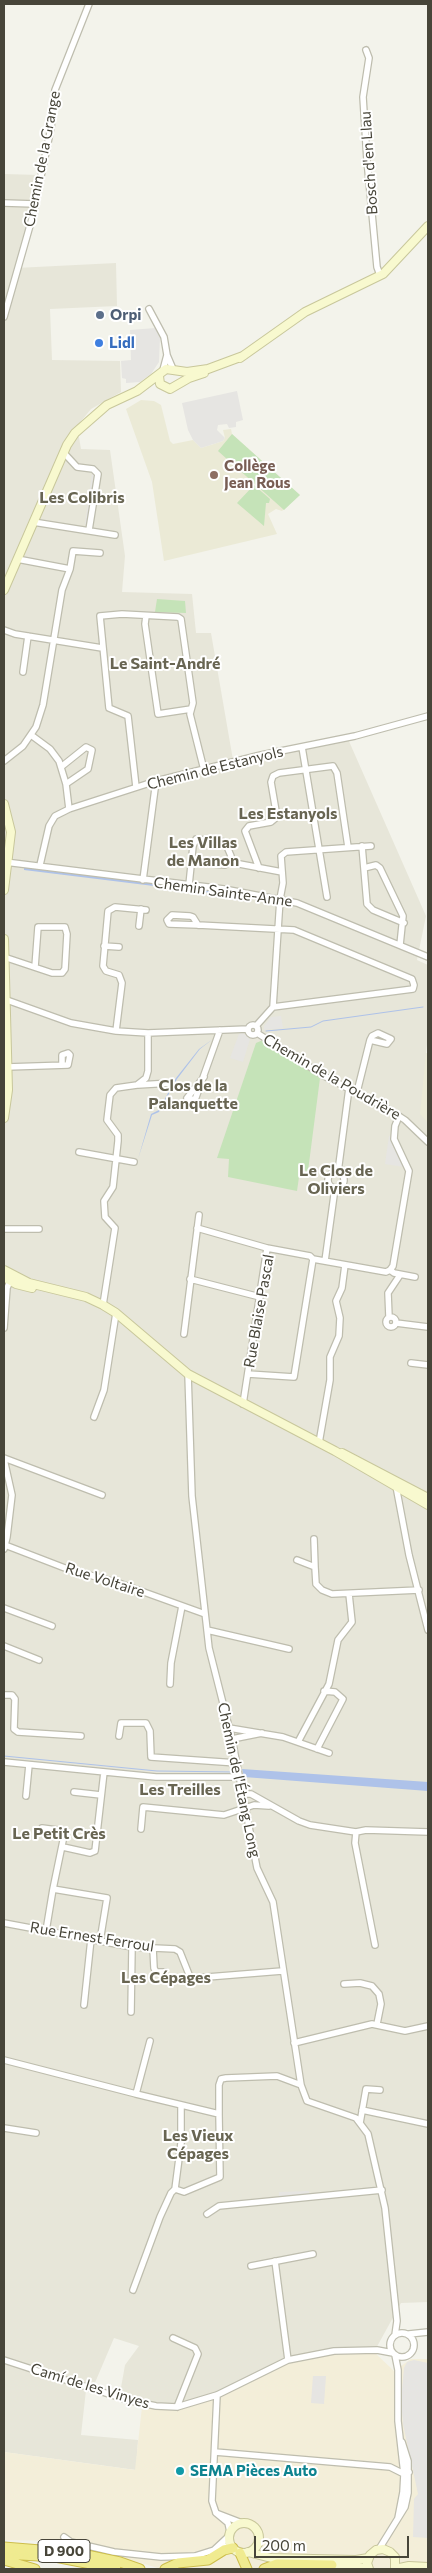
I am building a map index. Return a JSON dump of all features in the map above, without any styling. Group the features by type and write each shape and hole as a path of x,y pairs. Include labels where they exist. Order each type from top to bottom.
{"highway":[{"name":"D 900","path":"4,2547 77,2553 124,2563 140,2569"},
{"path":"165,2569 178,2563 205,2561 238,2549 247,2569"},
{"name":"D 900","path":"4,2554 55,2556 116,2569"},
{"path":"4,2560 35,2569"},
{"path":"124,2563 144,2569"},
{"path":"264,2569 277,2564 332,2565"}],"main road":[{"path":"137,391 162,387 174,388 179,382 229,365 305,312 380,275 428,226"},
{"path":"4,590 64,453 75,433 98,412 137,391 161,373 174,370 188,372 208,369 243,356"},
{"path":"174,370 179,376 179,382"},
{"path":"161,373 162,387"},
{"path":"4,804 10,832 4,890"},
{"path":"4,939 7,1068 7,1103 4,1118"},
{"path":"4,1270 9,1278 28,1287 49,1288 86,1297 103,1305 116,1313 188,1374 428,1500"},
{"path":"271,2558 265,2555 258,2543 256,2529 242,2524 235,2526 230,2534 238,2549 271,2558 320,2560 368,2558"},
{"path":"238,2549 258,2543"},
{"path":"320,2560 332,2565 368,2568 368,2558 372,2552 379,2549 390,2552 396,2560 395,2569 409,2566 428,2567"},
{"path":"396,2560 428,2563"}],"street":[{"name":"Chemin de la Grange","path":"4,317 35,204 51,128 55,90 89,4"},
{"name":"Bosch d'en Llau","path":"366,50 369,58 363,97 377,268 380,275"},
{"path":"4,203 35,204"},
{"path":"149,309 164,338 167,355 174,370"},
{"path":"161,373 167,355"},
{"path":"64,453 77,467 93,469 98,474 89,530"},
{"path":"33,522 115,535"},
{"path":"4,761 22,746 36,727 43,705 62,590 66,575 70,569 73,551 100,553"},
{"path":"17,559 70,569"},
{"path":"136,787 128,716 109,708 100,616 122,614 178,616 181,619 193,703 190,714 204,770"},
{"path":"146,616 145,624 158,714 191,709"},
{"path":"4,630 28,636 102,648"},
{"path":"23,672 28,636"},
{"name":"Chemin de Estanyols","path":"40,865 49,826 55,816 68,809 156,781 355,736 428,716"},
{"path":"31,735 50,749 61,766 66,784 68,809"},
{"path":"61,766 86,747 92,750 88,768 66,784"},
{"path":"302,747 327,897"},
{"path":"259,868 246,837 246,828 271,822 277,817 271,782 273,776 279,773 330,765 336,770 348,847"},
{"path":"143,880 156,781"},
{"path":"189,885 193,846 196,840 225,842 231,856 229,862"},
{"path":"362,846 368,904 373,910 404,923"},
{"path":"256,1030 273,1007 280,899 283,883 280,860 283,853 371,846"},
{"name":"Chemin Sainte-Anne","path":"6,861 280,899 312,908 428,957"},
{"path":"191,862 225,864 229,862 282,872"},
{"path":"364,868 376,865 380,868 403,916 404,923 400,945"},
{"path":"116,1030 122,978 115,972 104,968 104,946 108,911 115,907 143,909 139,926"},
{"path":"198,925 196,920 190,916 172,915 167,920 169,924 294,930 412,979 414,985 413,989 273,1007"},
{"path":"4,957 35,967 58,974 62,973 65,970 67,934 65,927 38,927 35,967"},
{"path":"104,946 119,947"},
{"path":"5,1000 71,1023 116,1030 148,1033 220,1030 204,1076"},
{"name":"Chemin de la Poudrière","path":"220,1030 248,1028 250,1035 256,1030 324,1076 399,1116 428,1142"},
{"path":"137,1085 146,1078 148,1071 148,1033"},
{"path":"357,1092 370,1040"},
{"path":"7,1068 62,1065"},
{"path":"103,1305 115,1228 105,1217 104,1201 113,1187 118,1135 107,1120 110,1095 116,1088 170,1083"},
{"path":"338,1172 331,1174 328,1179 329,1184 335,1188 341,1187 345,1180 338,1172 349,1088"},
{"path":"313,1259 386,1272 393,1266 408,1171 394,1139 395,1126 399,1116"},
{"path":"79,1152 134,1162"},
{"path":"325,1261 335,1188"},
{"path":"184,1334 199,1215"},
{"path":"197,1228 267,1248"},
{"path":"4,1229 39,1229"},
{"name":"Rue Blaise Pascal","path":"243,1404 267,1248 310,1256 313,1259 294,1377 248,1374"},
{"path":"319,1443 329,1389 330,1357 339,1336 340,1318 336,1301 342,1288 345,1265"},
{"path":"390,1270 400,1275 415,1277"},
{"path":"400,1275 388,1293 389,1317 393,1317 396,1323 428,1328"},
{"path":"4,1328 9,1278"},
{"path":"190,1278 260,1297"},
{"path":"94,1417 104,1390 116,1313"},
{"path":"410,1364 428,1366"},
{"name":"Chemin de l'Étang Long","path":"188,1374 192,1496 209,1648 232,1740 257,1868 271,1895 300,2085 307,2101 348,2114 360,2123"},
{"path":"4,1459 102,1495"},
{"path":"4,1459 12,1496 4,1547"},
{"path":"397,1484 428,1630"},
{"path":"314,1539 316,1584 322,1590 332,1594 349,1594 419,1590"},
{"name":"Rue Voltaire","path":"4,1547 70,1570 116,1582 205,1614"},
{"path":"298,1560 315,1567"},
{"path":"298,1742 332,1677 338,1640 352,1622 349,1594"},
{"path":"170,1684 171,1663 182,1606"},
{"path":"4,1608 52,1626"},
{"path":"207,1630 289,1649"},
{"path":"4,1646 39,1660"},
{"path":"318,1749 343,1699 335,1692 324,1691"},
{"path":"4,1695 12,1696 15,1699 14,1729 18,1732 81,1736"},
{"path":"119,1736 120,1723 146,1724 150,1731 151,1757 237,1763"},
{"path":"229,1728 262,1733 298,1742 329,1753"},
{"path":"232,1740 262,1733"},
{"path":"4,1762 156,1776 240,1777"},
{"path":"26,1796 28,1765"},
{"path":"63,1847 90,1853 95,1850 104,1772"},
{"path":"74,1792 101,1795"},
{"path":"242,1794 251,1794 269,1806 299,1821 356,1832 366,1830 428,1832"},
{"path":"141,1829 143,1807 224,1815 254,1805 269,1806"},
{"path":"42,1828 65,1831 46,1931"},
{"path":"356,1832 355,1843 376,1945"},
{"path":"53,1889 107,1898 100,1941"},
{"name":"Rue Ernest Ferroul","path":"4,1923 132,1947 175,1949 180,1952 190,1977 282,1971"},
{"path":"84,2005 91,1939"},
{"path":"131,2012 132,1947"},
{"path":"153,1948 154,1968 156,1972 165,1972"},
{"path":"344,1984 360,1983 372,1986 379,1994 381,2004 377,2024"},
{"path":"294,2044 377,2024 405,2031 428,2026"},
{"path":"136,2094 150,2041"},
{"path":"4,2060 219,2114"},
{"path":"176,2189 184,2192 220,2177 219,2086 221,2080 226,2078 277,2076 300,2085"},
{"path":"377,2350 391,2341 395,2335 398,2321 382,2190 371,2143 360,2123 366,2089 380,2090"},
{"path":"133,2290 160,2217 171,2194 176,2189 181,2144 181,2105"},
{"path":"362,2110 428,2124"},
{"path":"4,2128 36,2133"},
{"path":"207,2214 219,2206 382,2190"},
{"path":"251,2266 313,2254"},
{"path":"275,2261 288,2360"},
{"path":"398,2321 414,2342 413,2351 407,2356 398,2370"},
{"path":"395,2335 426,2332"},
{"path":"414,2342 426,2332"},
{"path":"173,2338 195,2348 198,2354 177,2407"},
{"path":"391,2341 398,2370 396,2406 402,2458 406,2472 398,2518"},
{"name":"Camí de les Vinyes","path":"4,2360 142,2404 177,2407 217,2394 288,2360 322,2352 377,2350 394,2354"},
{"path":"394,2354 407,2356"},
{"path":"214,2550 230,2534 228,2523 216,2513 212,2501 217,2394"},
{"path":"379,2549 389,2536 405,2507 408,2493 406,2451 400,2438"},
{"path":"215,2452 393,2466 406,2472"},
{"path":"393,2466 402,2458"},
{"path":"216,2513 242,2524"},
{"path":"389,2536 390,2552"},
{"path":"64,2537 71,2542 114,2552 161,2557 195,2556 214,2550 238,2549"}],"shaded area":[{"path":"4,174 39,175 31,215 16,268 116,263 117,306 50,309 52,360 120,361 121,392 91,409 77,426 81,449 110,450 125,556 122,592 192,594 196,633 211,633 233,760 348,739 426,916 417,960 428,965 428,1036 426,1053 428,1054 428,2302 401,2303 374,2352 181,2407 142,2407 119,2399 125,2365 139,2346 114,2338 94,2385 70,2379 86,2390 81,2435 138,2440 136,2470 4,2452"},
{"path":"155,328 160,338 159,362 151,374 140,382 126,383 126,379 122,378 121,361 131,360 130,330"},
{"path":"237,391 243,420 236,422 236,427 229,428 227,424 218,425 217,430 225,438 223,441 201,448 193,440 188,430 182,403"},
{"name":"Collège Jean Rous","path":"141,400 154,401 161,405 170,441 173,444 193,440 201,448 223,441 225,438 223,430 231,429 232,434 300,495 282,511 276,509 268,514 277,534 164,561 152,482 126,409"},
{"path":"92,474 96,475 89,525 85,524"},
{"path":"281,1016 283,1028 264,1030 264,1026 271,1017"},
{"path":"243,1033 250,1039 243,1062 230,1058 239,1034"},
{"path":"426,1053 428,1054 428,1123 420,1114"},
{"path":"389,1136 392,1136 404,1167 385,1164"},
{"path":"309,2191 309,2196 279,2197 279,2192"},
{"path":"374,2352 394,2371 411,2359 428,2359 428,2569 161,2569 88,2547 54,2541 4,2540 4,2452 135,2470 142,2407 181,2407 289,2362 334,2353"},
{"path":"414,2360 428,2363 428,2538 413,2537 414,2499 418,2494 403,2424 401,2401 404,2368 407,2362"},
{"path":"313,2376 326,2376 324,2404 311,2403"}],"green space":[{"path":"232,434 300,495 284,510 218,451"},
{"path":"254,485 270,499 269,503 266,503 264,526 237,503"},
{"path":"157,599 185,601 186,613 155,612"},
{"path":"263,1040 320,1078 308,1171 300,1170 297,1191 228,1177 229,1159 217,1158 256,1043"}],"water":[{"path":"24,867 235,893 235,896 24,870"},
{"path":"213,1039 200,1049 177,1079 159,1112 152,1115 138,1159 151,1114 159,1110 176,1078 199,1049"},
{"path":"242,1769 428,1782 428,1791 244,1777"}],"waterway":[{"path":"266,1031 311,1027 323,1021 423,1007"},
{"path":"4,1756 157,1771 235,1772"}],"place":[{"name":"Orpi","path":"100,315"},
{"name":"Lidl","path":"99,343"},
{"name":"Collège Jean Rous","path":"214,475"},
{"name":"SEMA Pièces Auto","path":"180,2471"}],"district":[{"name":"Les Colibris","path":"82,498"},
{"name":"Le Saint-André","path":"165,664"},
{"name":"Les Estanyols","path":"288,814"},
{"name":"Les Villas de Manon","path":"203,852"},
{"name":"Clos de la Palanquette","path":"193,1095"},
{"name":"Le Clos de Oliviers","path":"336,1180"},
{"name":"Les Treilles","path":"180,1790"},
{"name":"Le Petit Crès","path":"59,1834"},
{"name":"Les Cépages","path":"166,1978"},
{"name":"Les Vieux Cépages","path":"198,2145"}]}
